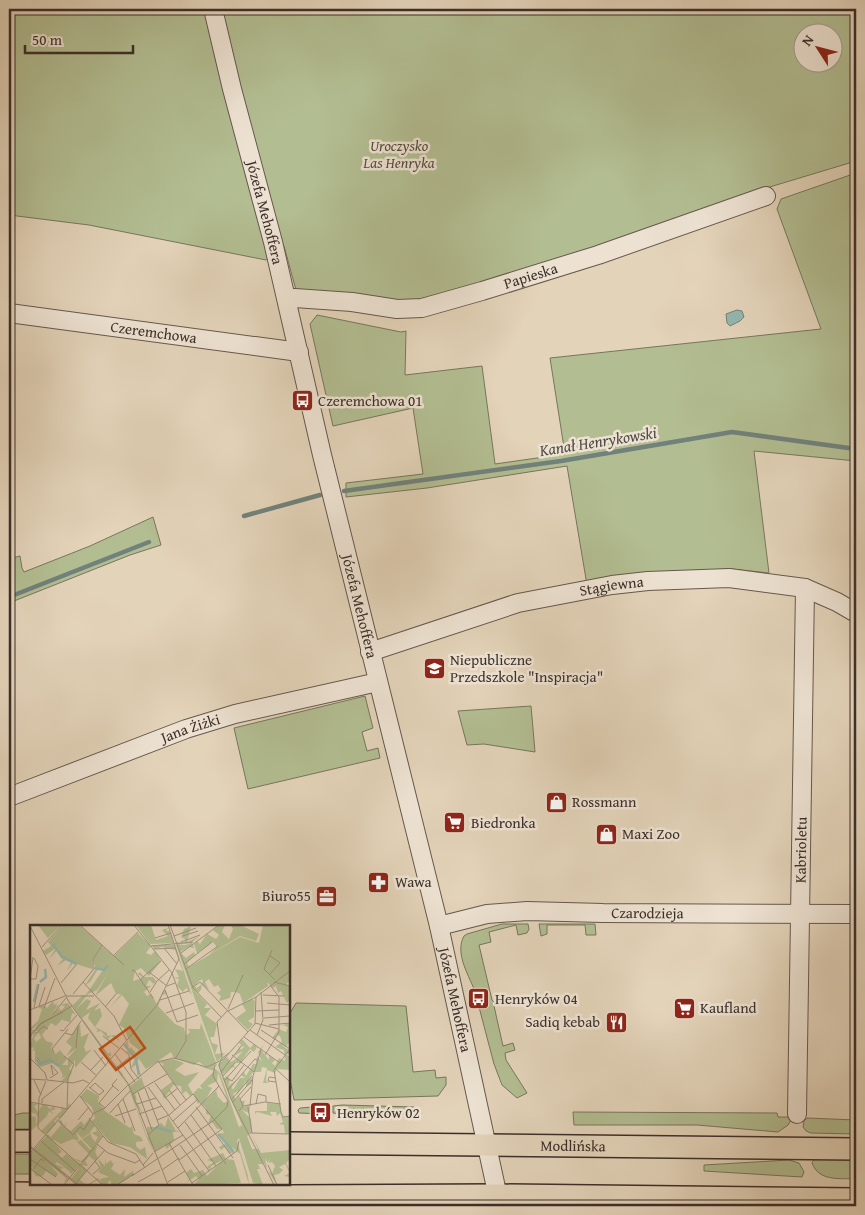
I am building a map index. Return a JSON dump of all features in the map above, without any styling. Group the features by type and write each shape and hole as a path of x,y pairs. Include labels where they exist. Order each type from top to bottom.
{"main road":[{"path":"9,1141 30,1142"},
{"name":"Modlińska","path":"290,1143 856,1149"},
{"path":"9,1193 288,1196 499,1201 856,1199"}],"street":[{"name":"Józefa Mehoffera","path":"213,9 287,299 322,455 439,926 499,1201"},
{"name":"Papieska","path":"287,299 352,302 397,309 422,308 482,292 598,255 766,196"},
{"name":"Czeremchowa","path":"9,313 299,352"},
{"name":"Stągiewna","path":"370,652 518,603 612,585 648,581 729,578 805,588 837,602 856,613"},
{"name":"Kabrioletu","path":"797,1114 805,588"},
{"name":"Jana Żiżki","path":"9,797 186,730 235,714 378,682"},
{"name":"Czarodzieja","path":"439,926 487,914 528,911 856,914"}],"green space":[{"name":"Uroczysko Las Henryka","path":"9,9 856,9 856,161 763,189 642,232 488,283 406,302 296,290 284,246 266,260 89,225 9,215"},
{"path":"856,173 856,461 754,451 769,573 732,569 673,572 587,585 567,466 427,488 346,497 346,483 423,474 413,408 333,426 310,324 317,315 401,332 406,331 405,375 482,366 495,464 565,454 550,358 821,329 777,209 781,199"},
{"path":"153,517 161,545 130,555 9,603 9,559 20,556 24,572 90,546"},
{"path":"365,696 373,728 362,732 367,751 378,748 380,758 248,789 234,728"},
{"path":"531,706 535,752 484,744 467,745 458,711"},
{"path":"502,924 528,924 529,929 527,933 518,935 516,925 489,932 491,942 479,945 492,1000 495,1003 494,1006 503,1046 513,1043 515,1050 505,1053 506,1060 527,1093 517,1098 502,1085 494,1064 479,1007 482,1006 480,994 476,994 464,965 461,950 461,943 467,934"},
{"path":"539,924 595,924 596,935 586,935 585,925 547,925 547,934 541,936"},
{"path":"296,1003 406,1006 413,1072 435,1070 436,1078 446,1077 446,1085 438,1096 294,1100 290,1079 290,1013"},
{"path":"325,1106 326,1114 299,1113 298,1110 300,1108"},
{"path":"333,1106 414,1107 413,1111 408,1114 341,1114 333,1113"},
{"path":"573,1112 777,1113 778,1117 793,1117 788,1125 778,1132 697,1125 574,1125"},
{"path":"30,1113 30,1129 9,1129 9,1116"},
{"path":"807,1118 856,1120 856,1134 811,1133 803,1127 804,1121"},
{"path":"9,1154 30,1154 30,1174 9,1174"},
{"path":"814,1159 856,1159 856,1179 837,1179 825,1176 815,1169 812,1163"},
{"path":"789,1160 799,1163 804,1172 802,1177 704,1171 704,1165"}],"water":[{"path":"737,310 742,311 744,317 730,326 727,323 726,314"}],"waterway":[{"name":"Kanał Henrykowski","path":"344,491 561,461 732,432 856,449"},
{"name":"Kanał Henrykowski","path":"244,516 320,495"},
{"name":"Kanał Henrykowski","path":"9,597 149,542"}],"place":[{"name":"Czeremchowa 01","path":"302,401"},
{"name":"Niepubliczne Przedszkole \"Inspiracja\"","path":"434,669"},
{"name":"Rossmann","path":"556,802"},
{"name":"Biedronka","path":"455,823"},
{"name":"Maxi Zoo","path":"606,834"},
{"name":"Wawa","path":"379,882"},
{"name":"Biuro55","path":"327,896"},
{"name":"Henryków 04","path":"479,999"},
{"name":"Kaufland","path":"684,1008"},
{"name":"Sadiq kebab","path":"616,1022"},
{"name":"Henryków 02","path":"321,1113"}]}
